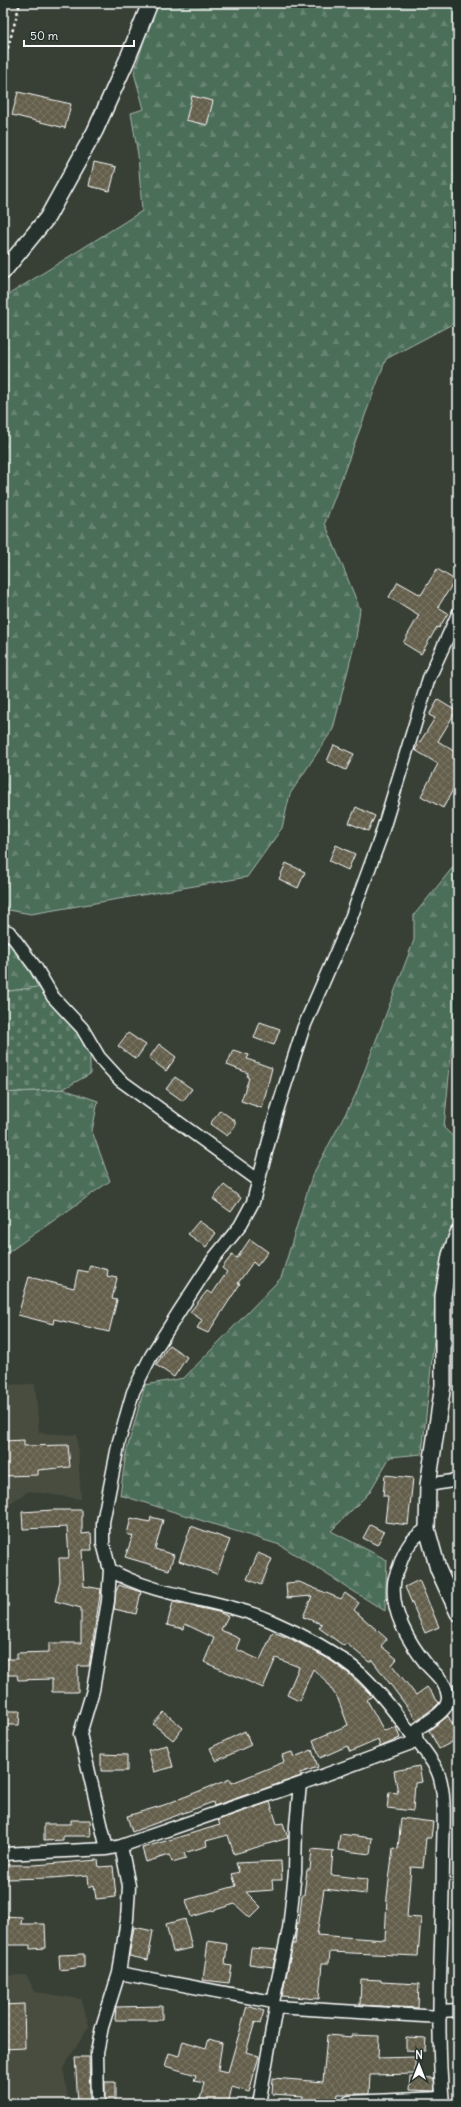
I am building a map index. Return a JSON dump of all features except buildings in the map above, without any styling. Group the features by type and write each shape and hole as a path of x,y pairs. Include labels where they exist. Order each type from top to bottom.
{"street":[{"path":"3,272 47,218 55,205 95,130 127,60 150,3"},
{"path":"107,1849 80,1734 93,1690 108,1601 110,1570 102,1543 102,1522 119,1441 133,1392 151,1356 214,1258 240,1226 252,1202 304,1029 351,918 380,839 429,678 458,614"},
{"path":"3,930 10,932 36,968 53,997 82,1028 99,1057 120,1080 153,1102 199,1138 258,1180"},
{"path":"458,1234 450,1255 443,1296 443,1386 428,1485 427,1529 438,1569 458,1613"},
{"path":"428,1485 458,1480"},
{"path":"417,1741 415,1731 437,1715 446,1706 448,1698 438,1675 428,1665 405,1631 397,1612 394,1585 403,1553 416,1535 427,1529"},
{"path":"110,1570 123,1577 177,1594 237,1609 263,1618 322,1647 361,1674 389,1704 417,1741 437,1771 442,1791 443,1897 440,2014 442,2101 349,2102"},
{"path":"3,1854 107,1849 121,1846 300,1784 417,1741"},
{"path":"259,2104 289,1929 295,1872 296,1826 300,1784"},
{"path":"98,2104 97,2052 102,2027 119,1973 129,1886 121,1846"},
{"path":"119,1973 275,2005 440,2014 458,2010"}],"path":[{"path":"3,66 20,3"}],"shaded area":[{"path":"35,1384 39,1433 77,1435 81,1499 29,1491 5,1506 3,1512 3,1385"},
{"path":"26,1975 35,1992 81,1999 89,2026 63,2068 69,2104 3,2104 3,1976"}],"green space":[{"path":"154,3 458,3 458,321 386,359 325,523 360,609 356,638 333,729 290,794 282,828 247,877 31,914 3,909 3,298 142,211 138,155 131,113 144,109 134,73"},
{"path":"458,861 458,1032 452,1045 444,1128 458,1141 458,1219 442,1263 422,1454 390,1457 369,1493 331,1531 387,1560 385,1611 280,1545 120,1495 126,1453 145,1385 184,1378 281,1278 312,1176 355,1096 414,940 414,915"},
{"path":"3,930 9,932 38,987 3,992"},
{"path":"38,987 90,1048 90,1074 63,1089 3,1093 3,992"},
{"path":"63,1089 98,1101 92,1131 110,1181 3,1256 3,1093"}]}
